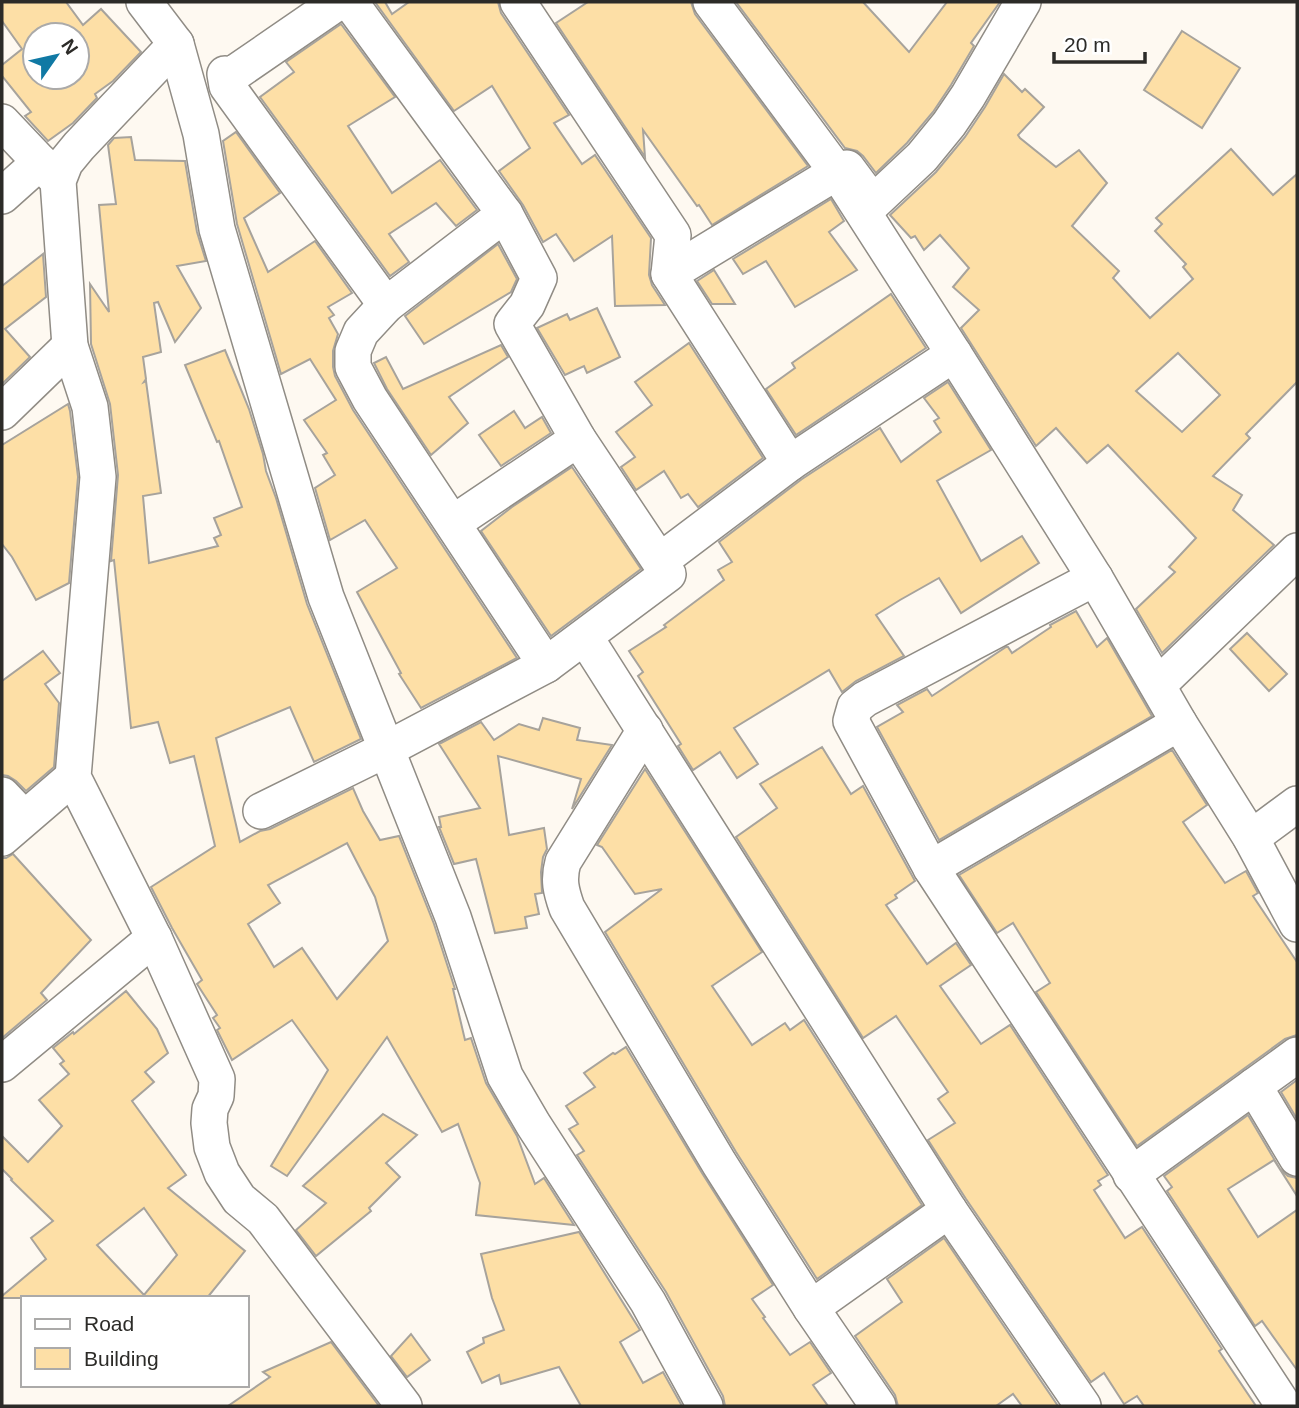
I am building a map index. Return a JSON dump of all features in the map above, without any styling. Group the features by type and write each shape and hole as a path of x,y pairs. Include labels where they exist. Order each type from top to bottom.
{"street":[{"path":"144,2 176,44 201,134 218,229 326,597 453,917 505,1076 648,1302 705,1406"},
{"path":"338,2 232,75 225,74 227,86 386,305"},
{"path":"261,811 387,750 546,665 668,574 578,439 512,324 527,305 539,278 505,214 350,2"},
{"path":"518,2 673,236 669,274 790,463"},
{"path":"711,2 837,172 954,354 1095,578 1179,723 1251,838 1297,924"},
{"path":"669,274 847,168 873,203 922,157 949,124 1023,2"},
{"path":"2,196 65,163 176,44"},
{"path":"2,122 49,171 70,346 90,407 99,477 73,777 154,938 217,1079 209,1123 212,1147 222,1172 239,1199 263,1219 404,1406"},
{"path":"505,214 386,305 360,332 353,351 353,367 370,399 546,665"},
{"path":"2,412 70,346"},
{"path":"660,561 790,463 954,354"},
{"path":"453,523 578,439"},
{"path":"1158,685 1297,551"},
{"path":"1095,578 864,699 855,708 851,721 931,868 1284,1406"},
{"path":"584,636 949,1210 1083,1406"},
{"path":"931,868 1179,723"},
{"path":"645,730 563,862 559,875 561,891 567,908 719,1164 877,1406"},
{"path":"9,817 73,777"},
{"path":"1251,838 1297,804"},
{"path":"2,1064 154,938"},
{"path":"1131,1175 1297,1055"},
{"path":"1254,1087 1297,1157"},
{"path":"811,1308 949,1210"}],"building":[{"path":"2,2 66,2 80,21 21,21 21,48 2,21"},
{"path":"375,2 385,2 392,14 409,2 498,2 501,13 569,115 554,123 582,164 595,155 651,238 649,275 665,305 615,306 612,236 574,261 556,234 543,242 523,205 499,171 530,148 492,86 454,111"},
{"path":"588,2 691,2 695,14 808,166 712,225 643,130 645,157 556,23"},
{"path":"736,2 863,2 909,52 947,2 1000,2 971,43 974,46 933,112 907,143 876,173 857,151 845,148"},
{"path":"101,9 141,52 113,81 95,94 97,98 73,123 48,141 25,116 31,112 2,76 2,65 21,50 21,91 91,91 91,21 88,21"},
{"path":"341,24 395,97 348,126 392,193 440,160 477,210 456,226 436,203 389,234 409,262 390,276 260,97 294,72 286,62"},
{"path":"1182,31 1240,68 1202,128 1144,90"},
{"path":"1004,74 1022,92 1025,89 1044,107 1018,135 1020,138 1056,167 1079,150 1107,183 1072,226 1119,271 1113,278 1150,318 1193,279 1183,267 1186,264 1155,231 1162,224 1156,218 1231,149 1273,195 1297,174 1297,382 1246,434 1250,438 1213,476 1242,495 1233,510 1274,545 1162,653 1136,609 1175,572 1169,567 1196,538 1108,445 1087,463 1056,428 1036,446 961,328 979,310 953,287 969,268 940,235 924,250 915,236 911,238 890,215 936,172 985,107","holes":["1178,353 1220,395 1182,432 1136,391"]},
{"path":"236,132 280,193 244,218 268,272 315,241 352,293 328,307 334,315 329,318 338,334 333,351 335,376 353,410 517,658 421,708 399,674 401,673 357,592 397,568 365,520 330,540 315,488 335,475 323,455 327,453 304,420 336,400 310,359 281,374 237,224 223,141"},
{"path":"131,137 135,160 185,161 197,232 206,261 177,266 201,308 175,342 158,302 154,303 161,352 143,357 146,379 144,382 146,381 161,493 143,496 149,563 218,546 214,538 221,535 214,518 242,507 219,441 217,442 185,365 225,350 249,409 307,604 361,739 314,762 290,707 216,738 240,842 353,788 380,840 399,836 434,924 455,989 465,1040 471,1038 486,1083 517,1136 535,1184 544,1178 574,1225 476,1215 480,1183 458,1124 442,1132 387,1037 287,1176 271,1166 328,1070 292,1020 232,1060 217,1030 220,1028 213,1018 217,1015 197,984 202,980 151,887 215,846 194,756 170,763 158,722 131,728 114,560 111,561 118,475 110,404 91,344 90,284 109,312 99,205 116,204 108,145 114,138","holes":["347,843 375,897 388,941 337,999 302,948 274,967 248,924 280,903 268,885"]},
{"path":"831,199 844,221 829,232 857,270 795,307 766,261 743,274 733,259"},
{"path":"498,244 517,279 511,292 424,344 405,316"},
{"path":"43,254 46,297 5,329 30,357 2,384 2,286"},
{"path":"714,270 735,304 712,304 697,281"},
{"path":"891,294 926,348 796,435 766,389 795,368 792,363"},
{"path":"597,308 620,357 587,373 584,366 565,375 537,328 567,314 570,320"},
{"path":"689,343 763,458 698,507 688,494 681,498 664,471 636,490 621,467 635,457 616,432 652,405 635,382"},
{"path":"501,345 508,357 449,397 468,423 431,455 387,389 374,363 386,357 403,389"},
{"path":"948,382 991,450 937,481 981,561 1022,536 1039,563 961,613 939,578 900,600 876,615 904,656 856,681 842,692 829,670 734,728 758,764 737,778 720,752 693,770 678,746 681,744 638,676 643,672 629,651 666,627 664,625 724,580 718,570 732,562 719,542 802,479 880,428 901,462 941,432 934,421 939,418 924,398"},
{"path":"68,404 78,477 69,583 36,600 2,544 2,445"},
{"path":"514,411 525,428 542,417 551,433 501,466 479,435"},
{"path":"572,467 641,569 551,636 481,531"},
{"path":"1076,611 1097,647 1107,638 1152,716 939,840 877,727 903,712 897,705 927,689 932,696 1006,647 1012,653 1051,627 1050,625"},
{"path":"1247,633 1287,674 1269,691 1230,649"},
{"path":"43,651 60,673 45,684 59,703 54,767 26,791 16,781 2,775 2,681"},
{"path":"543,718 580,728 577,740 612,745 572,809 581,779 498,756 509,835 544,828 547,849 541,872 542,893 535,894 539,914 525,917 527,928 495,933 476,859 454,864 439,827 439,817 480,808 439,744 481,722 494,740 519,724 539,730"},
{"path":"822,747 851,794 863,786 915,881 886,905 927,964 956,943 971,965 940,986 981,1044 1010,1025 1108,1175 1098,1181 1101,1185 1094,1190 1125,1238 1142,1227 1256,1406 1144,1406 1137,1396 1124,1404 1104,1373 1091,1382 966,1199 928,1140 955,1123 938,1099 948,1092 896,1016 863,1038 736,837 777,808 760,784"},
{"path":"1172,750 1207,805 1183,822 1225,883 1246,871 1258,893 1253,896 1297,962 1297,1035 1285,1039 1137,1146 1036,992 1050,983 1013,923 997,933 959,875"},
{"path":"645,769 762,952 712,986 752,1045 785,1023 790,1030 804,1020 922,1205 817,1279 736,1152 605,932 662,889 635,894 602,847 597,845"},
{"path":"13,854 91,940 41,993 47,1000 2,1038 2,858"},
{"path":"126,991 157,1029 168,1053 145,1072 154,1082 132,1101 186,1175 168,1188 245,1251 209,1296 2,1298 46,1259 31,1238 53,1221 2,1169 2,1136 28,1162 62,1126 39,1100 69,1074 60,1064 64,1061 53,1048 73,1032 74,1034","holes":["144,1208 177,1255 144,1295 97,1245"]},
{"path":"626,1047 773,1285 752,1299 765,1317 763,1318 790,1355 810,1342 831,1373 813,1385 828,1406 725,1406 723,1396 666,1292 577,1155 584,1151 569,1129 578,1124 566,1106 595,1087 584,1073"},
{"path":"1297,1080 1297,1119 1281,1092"},
{"path":"383,1114 417,1135 386,1163 400,1177 369,1208 371,1211 316,1256 296,1230 326,1203 303,1186"},
{"path":"1248,1115 1280,1169 1288,1176 1297,1178 1297,1196 1274,1160 1228,1189 1258,1237 1297,1210 1297,1370 1262,1321 1255,1326 1167,1191 1172,1187 1164,1176"},
{"path":"579,1232 640,1330 620,1342 643,1383 663,1372 682,1406 581,1406 559,1367 501,1384 499,1375 482,1383 467,1352 484,1343 483,1338 504,1330 492,1298 481,1254"},
{"path":"944,1238 1058,1406 1022,1406 1013,1394 996,1406 898,1406 895,1395 855,1336 902,1302 887,1279"},
{"path":"411,1334 430,1360 407,1377 391,1356"},
{"path":"331,1342 379,1406 228,1406 270,1377 263,1372"}]}
